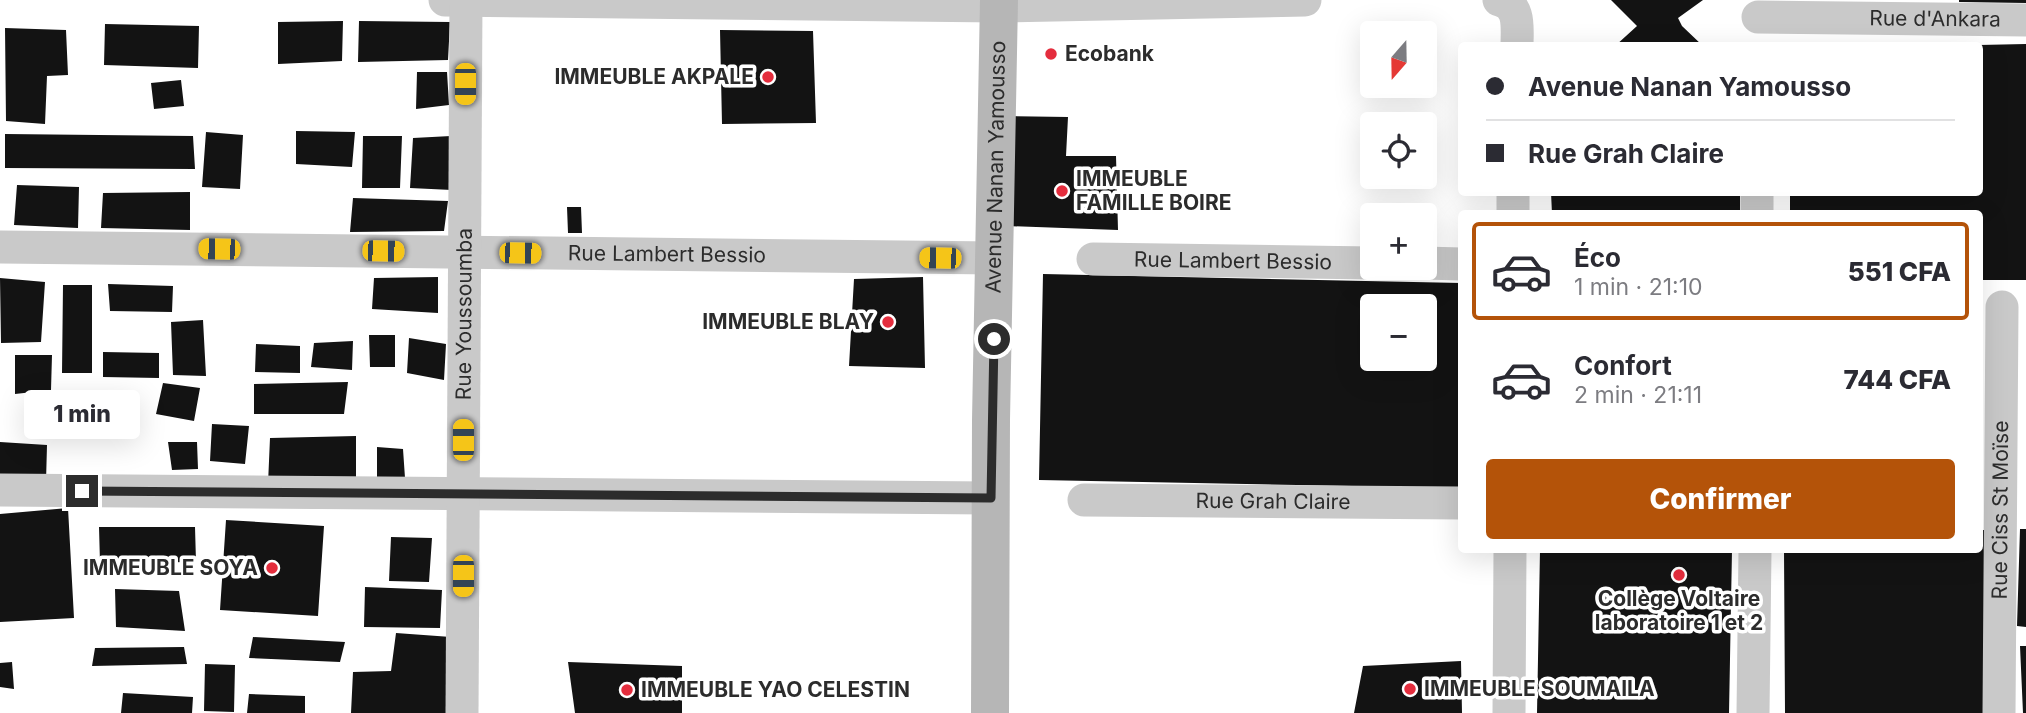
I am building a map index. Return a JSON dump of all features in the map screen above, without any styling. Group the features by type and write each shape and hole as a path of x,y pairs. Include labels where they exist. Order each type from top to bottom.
{"main road":[{"name":"Avenue Nanan Yamousso","path":"990,713 999,3"}],"street":[{"path":"445,0 999,3 1304,0"},
{"name":"Rue Youssoumba","path":"462,713 466,0"},
{"path":"1505,3 1516,14 1517,42"},
{"name":"Rue d'Ankara","path":"1758,21 2026,20"},
{"name":"Rue Lambert Bessio","path":"0,247 996,258"},
{"name":"Rue Lambert Bessio","path":"1093,259 1360,262"},
{"path":"1437,263 1458,264"},
{"name":"Rue Ciss St Moïse","path":"1999,713 2002,307"},
{"path":"0,490 991,498"},
{"name":"Rue Grah Claire","path":"1084,500 1458,503"},
{"path":"1509,713 1510,553"},
{"path":"1754,713 1755,553"}],"building":[{"path":"1611,0 1703,0 1678,18 1682,26 1699,42 1619,42 1637,26"},
{"path":"2026,0 2026,3 1959,2"},
{"path":"343,21 342,61 278,64 278,22"},
{"path":"359,21 450,22 448,60 358,62"},
{"path":"105,24 199,26 198,68 104,65"},
{"path":"5,28 66,30 68,75 47,76 45,124 6,121"},
{"name":"IMMEUBLE AKPALE","path":"720,30 813,31 816,123 722,124"},
{"path":"2026,44 2026,280 1983,280 1983,210 1790,210 1790,196 1983,196 1983,45"},
{"path":"417,72 447,72 449,105 416,109"},
{"path":"181,80 184,106 154,109 151,83"},
{"name":"IMMEUBLE FAMILLE BOIRE","path":"1008,116 1068,117 1066,156 1116,156 1118,230 1007,226"},
{"path":"296,131 355,132 352,167 296,164"},
{"path":"206,132 243,135 240,189 202,187"},
{"path":"5,134 193,136 195,169 5,168"},
{"path":"363,136 402,136 400,188 362,188"},
{"path":"451,136 452,190 410,188 413,138"},
{"path":"17,185 79,187 78,228 14,225"},
{"path":"190,192 190,230 101,228 103,193"},
{"path":"1551,196 1740,196 1740,210 1552,210"},
{"path":"353,198 448,201 444,231 350,232"},
{"path":"567,207 581,207 582,233 568,233"},
{"path":"1043,274 1458,283 1458,488 1039,480"},
{"path":"438,277 438,313 372,309 374,278"},
{"name":"IMMEUBLE BLAY","path":"923,277 925,368 849,366 854,279"},
{"path":"0,278 45,282 41,342 1,343"},
{"path":"108,284 173,286 172,312 110,311"},
{"path":"63,285 92,285 92,373 62,373"},
{"path":"203,320 206,376 173,375 171,322"},
{"path":"369,335 395,335 395,367 370,367"},
{"path":"409,338 446,344 444,380 407,373"},
{"path":"353,341 352,370 311,367 314,343"},
{"path":"256,344 300,346 300,373 255,372"},
{"path":"103,352 159,353 159,378 103,377"},
{"path":"15,355 52,355 51,390 15,394"},
{"path":"348,382 344,414 254,414 254,384"},
{"path":"163,383 200,388 194,421 156,414"},
{"path":"212,424 249,426 245,464 210,461"},
{"path":"356,436 356,484 268,484 270,438"},
{"path":"0,442 47,445 46,482 0,476"},
{"path":"168,442 197,442 198,469 172,470"},
{"path":"377,447 403,449 405,478 377,478"},
{"path":"68,508 74,618 0,622 0,514"},
{"name":"IMMEUBLE SOYA","path":"226,520 324,526 318,616 220,610"},
{"path":"99,527 195,527 196,562 100,563"},
{"path":"2020,529 2026,529 2026,627 2017,626"},
{"path":"1984,530 1986,713 1785,713 1784,553 1983,553"},
{"path":"391,537 432,538 429,582 389,581"},
{"path":"1540,553 1732,553 1729,713 1537,713"},
{"path":"365,587 442,590 440,628 364,627"},
{"path":"115,589 179,591 185,631 116,627"},
{"path":"396,633 451,637 450,713 351,713 353,672 391,671"},
{"path":"253,637 345,642 340,662 249,658"},
{"path":"2020,646 2026,646 2026,713 2023,713"},
{"path":"184,647 187,664 92,666 95,648"},
{"name":"IMMEUBLE SOUMAILA","path":"1461,661 1462,713 1354,713 1363,666"},
{"path":"12,662 14,689 0,687 0,663"},
{"name":"IMMEUBLE YAO CELESTIN","path":"568,662 682,666 682,713 575,713"},
{"path":"205,664 235,665 234,712 204,711"},
{"path":"123,693 193,697 192,713 121,713"},
{"path":"249,694 305,696 305,713 247,713"}],"place":[{"name":"Ecobank","path":"1051,54"},
{"name":"IMMEUBLE AKPALE","path":"768,77"},
{"name":"IMMEUBLE FAMILLE BOIRE","path":"1062,191"},
{"name":"IMMEUBLE BLAY","path":"888,322"},
{"name":"IMMEUBLE SOYA","path":"272,568"},
{"name":"Collège Voltaire laboratoire 1 et 2","path":"1679,575"},
{"name":"IMMEUBLE SOUMAILA","path":"1410,689"},
{"name":"IMMEUBLE YAO CELESTIN","path":"627,690"}],"route":[{"path":"82,491 991,498 994,339"}]}
